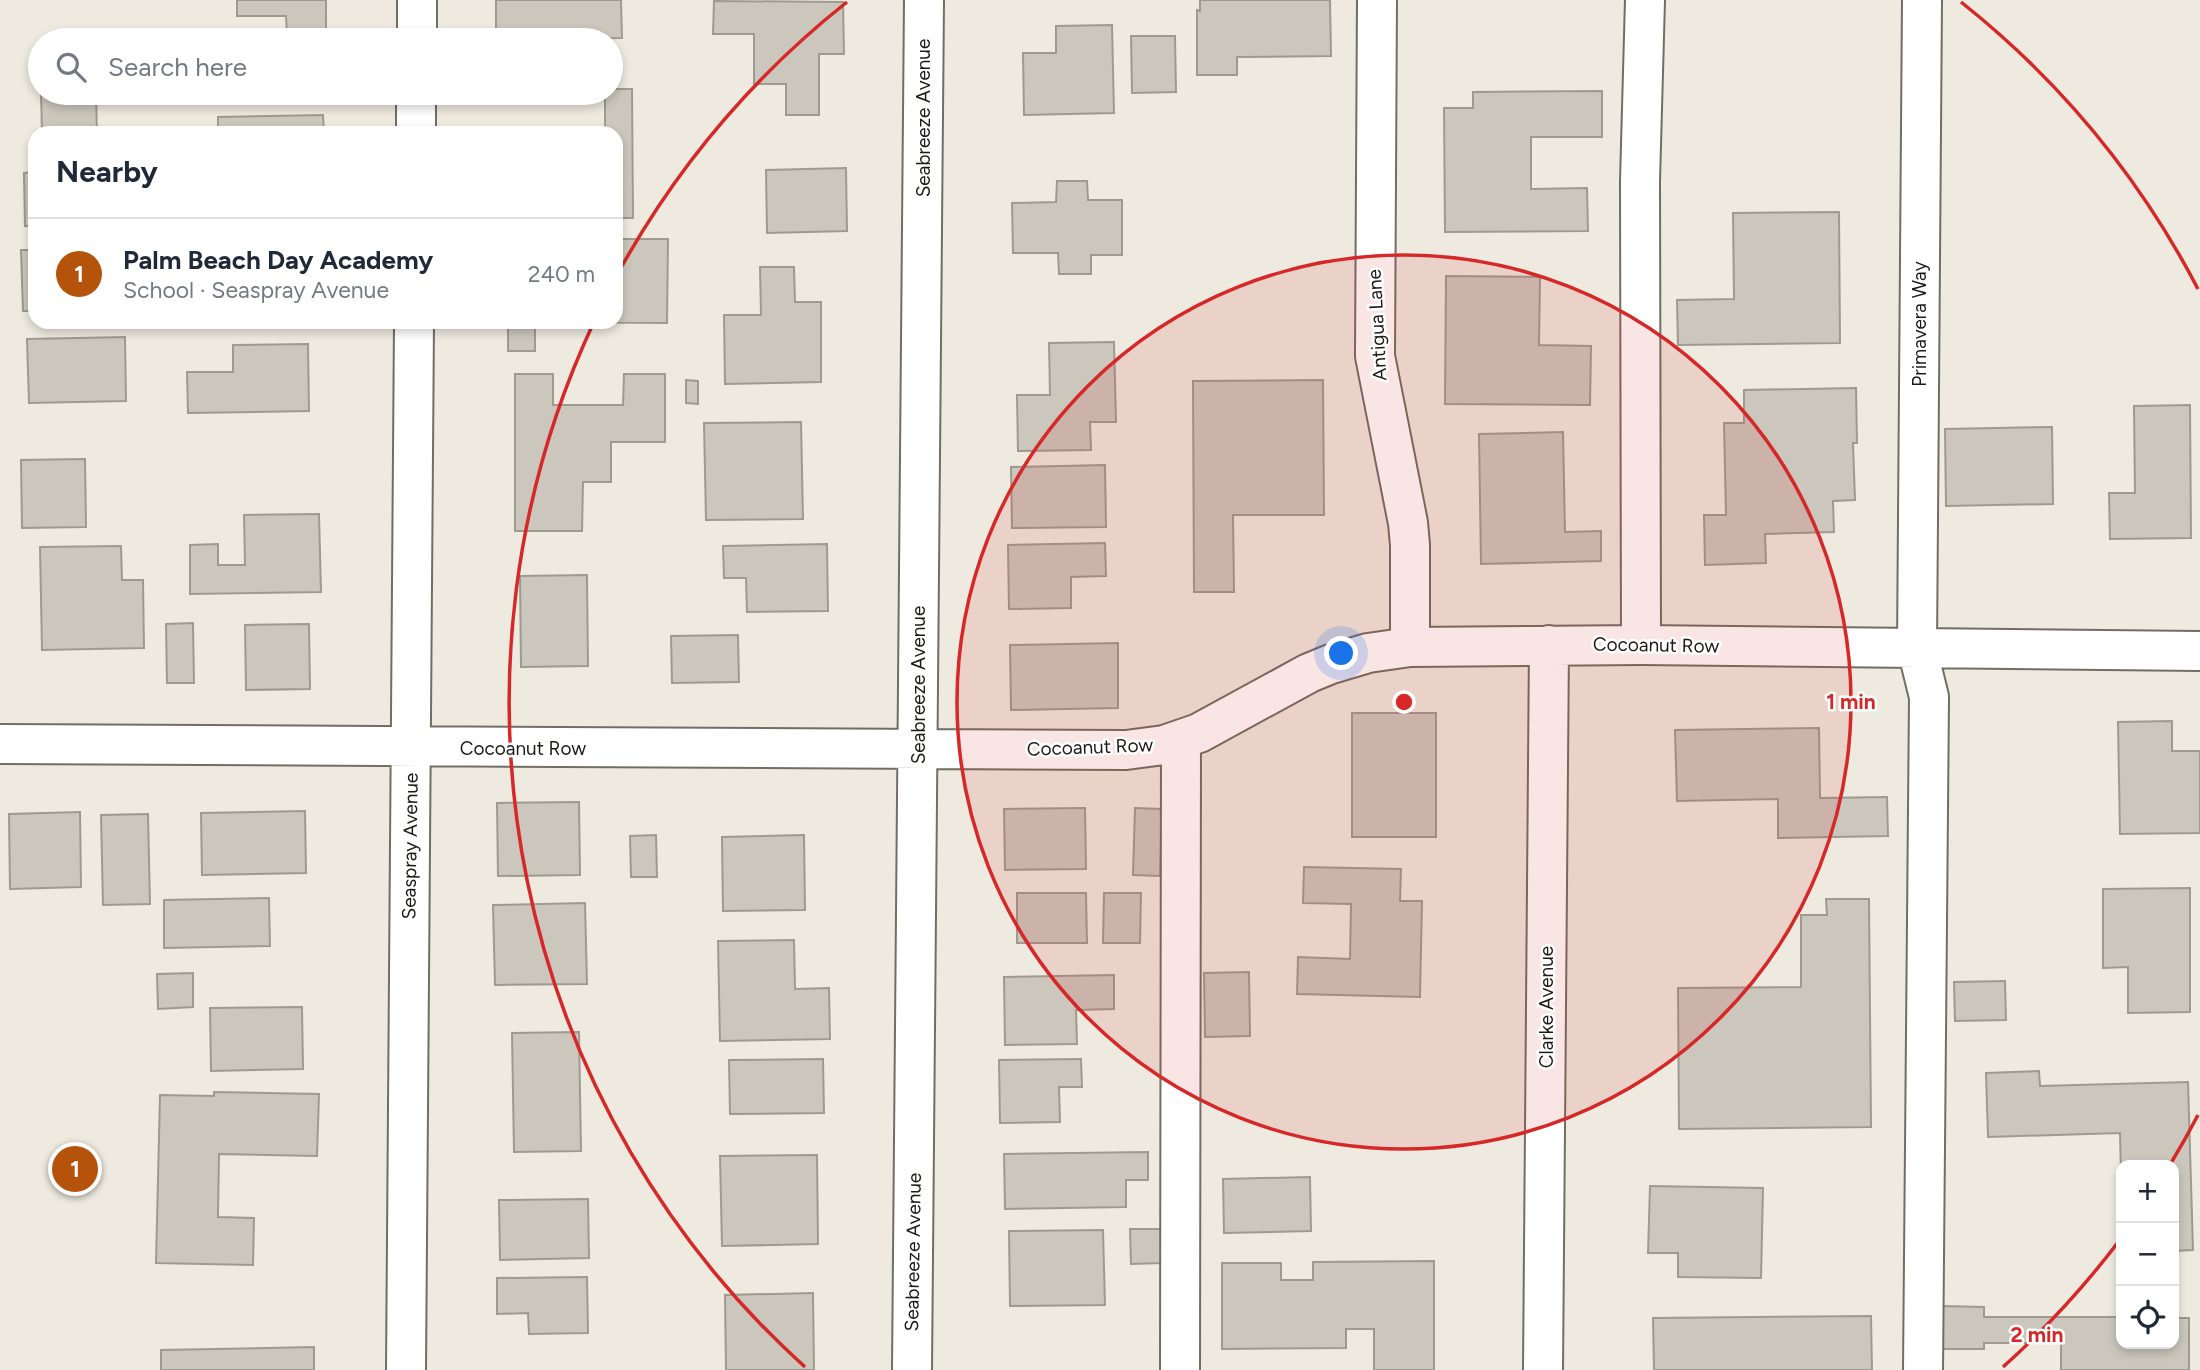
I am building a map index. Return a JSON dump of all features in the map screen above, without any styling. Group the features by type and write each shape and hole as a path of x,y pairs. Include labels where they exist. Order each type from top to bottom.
{"street":[{"path":"417,0 417,28"},
{"name":"Seabreeze Avenue","path":"912,1370 924,0"},
{"name":"Antigua Lane","path":"1377,0 1375,356 1408,523 1410,647"},
{"path":"1641,645 1640,181 1644,0"},
{"name":"Primavera Way","path":"1922,0 1917,648 1929,697 1923,1370"},
{"path":"416,105 416,126"},
{"name":"Seaspray Avenue","path":"406,1370 415,329"},
{"name":"Clarke Avenue","path":"1543,1370 1549,645"},
{"name":"Cocoanut Row","path":"0,744 1126,750 1181,740 1219,724 1309,673 1331,664 1368,653 1410,647 1641,645 2200,652"},
{"path":"1180,1370 1181,740"}],"building":[{"path":"237,0 326,0 326,28 287,28 286,16 237,16"},
{"path":"496,0 621,0 622,28 496,28"},
{"path":"1200,0 1330,0 1331,56 1237,57 1237,75 1197,75 1197,10 1200,11"},
{"path":"714,1 843,2 844,54 819,54 819,115 786,115 786,84 754,84 754,34 713,34"},
{"path":"1112,25 1114,113 1024,115 1023,53 1056,53 1056,26"},
{"path":"1131,36 1175,36 1176,92 1132,93"},
{"path":"623,89 632,89 633,218 623,218 623,126 605,126 605,105 623,105"},
{"path":"1602,91 1602,137 1531,137 1531,189 1587,188 1588,231 1445,232 1444,108 1473,108 1473,92"},
{"path":"41,105 96,105 97,126 42,126"},
{"path":"323,115 324,126 218,126 218,117"},
{"path":"846,168 847,231 767,233 766,170"},
{"path":"24,173 28,173 28,226 25,226"},
{"path":"1057,181 1087,181 1088,200 1122,200 1122,255 1091,255 1091,274 1059,274 1058,253 1013,253 1012,203 1056,202"},
{"path":"1839,212 1840,343 1678,345 1677,300 1734,299 1733,213"},
{"path":"623,239 668,239 667,323 623,323"},
{"path":"21,250 28,250 28,311 23,311"},
{"path":"760,267 794,267 795,302 821,302 821,382 725,384 724,315 761,315"},
{"path":"1446,276 1540,277 1539,345 1591,346 1590,405 1445,404"},
{"path":"508,329 535,329 535,351 508,351"},
{"path":"125,337 126,401 29,403 27,339"},
{"path":"1114,342 1116,422 1090,422 1091,450 1018,451 1017,395 1050,395 1049,343"},
{"path":"308,344 309,411 188,413 187,372 233,372 233,345"},
{"path":"515,374 553,374 553,405 623,405 624,374 665,374 665,442 611,442 611,482 583,482 582,531 515,531"},
{"path":"686,380 698,381 698,404 686,403"},
{"path":"1323,380 1324,515 1233,515 1234,592 1194,592 1193,381"},
{"path":"1856,388 1857,443 1853,443 1855,500 1833,501 1834,532 1765,534 1766,563 1705,565 1704,515 1726,515 1724,423 1744,423 1744,390"},
{"path":"2190,405 2191,538 2110,539 2109,493 2135,493 2134,406"},
{"path":"801,422 803,519 706,520 704,423"},
{"path":"2052,427 2053,504 1946,506 1945,429"},
{"path":"1563,432 1565,532 1601,531 1601,561 1481,564 1479,434"},
{"path":"85,459 86,527 22,528 21,460"},
{"path":"1105,465 1106,527 1012,528 1011,467"},
{"path":"319,514 321,592 190,594 190,545 218,544 218,565 245,565 244,515"},
{"path":"1105,543 1106,576 1071,577 1071,608 1009,609 1008,545"},
{"path":"827,544 828,611 747,612 746,578 724,578 723,546"},
{"path":"121,546 122,580 143,580 144,648 42,650 40,547"},
{"path":"587,575 588,666 521,667 520,576"},
{"path":"193,623 194,683 167,683 166,624"},
{"path":"309,624 310,689 246,690 245,625"},
{"path":"738,635 739,682 672,683 671,636"},
{"path":"1118,643 1118,708 1011,710 1010,645"},
{"path":"1352,713 1436,713 1436,837 1352,837"},
{"path":"2172,721 2172,751 2200,751 2200,833 2120,834 2118,722"},
{"path":"1819,728 1820,798 1887,797 1888,836 1778,838 1778,799 1677,801 1675,730"},
{"path":"579,802 580,875 498,876 497,803"},
{"path":"1085,808 1086,869 1005,870 1004,809"},
{"path":"1135,808 1162,809 1160,876 1133,875"},
{"path":"305,811 306,873 202,875 201,813"},
{"path":"80,812 81,887 10,889 9,814"},
{"path":"148,814 150,904 103,905 101,815"},
{"path":"656,835 657,877 631,877 630,836"},
{"path":"804,835 805,910 723,911 722,837"},
{"path":"1304,867 1401,869 1400,901 1422,901 1420,997 1297,994 1298,957 1350,959 1351,904 1303,903"},
{"path":"2190,888 2190,1012 2128,1013 2128,967 2103,968 2103,889"},
{"path":"1017,893 1086,893 1087,943 1017,943"},
{"path":"1104,893 1141,893 1140,943 1103,943"},
{"path":"269,898 270,946 164,948 164,900"},
{"path":"1826,899 1869,899 1871,1127 1679,1129 1678,988 1801,987 1801,915 1827,915"},
{"path":"585,903 587,984 495,985 493,905"},
{"path":"794,940 795,989 829,988 830,1039 720,1041 718,941"},
{"path":"1249,972 1250,1036 1205,1037 1204,973"},
{"path":"193,973 193,1007 158,1009 157,974"},
{"path":"1114,975 1114,1009 1076,1010 1077,1044 1005,1045 1004,977"},
{"path":"2005,981 2006,1020 1955,1021 1954,982"},
{"path":"302,1007 303,1069 211,1071 210,1008"},
{"path":"579,1032 581,1151 514,1152 512,1033"},
{"path":"823,1059 824,1113 730,1114 729,1060"},
{"path":"1081,1059 1082,1087 1059,1087 1060,1122 1000,1123 999,1060"},
{"path":"2039,1071 2040,1086 2188,1082 2193,1250 2179,1251 2179,1160 2121,1160 2120,1133 1988,1137 1986,1073"},
{"path":"214,1092 319,1094 317,1156 219,1154 218,1217 254,1218 253,1265 156,1263 160,1095 214,1096"},
{"path":"1148,1152 1148,1180 1126,1180 1126,1207 1005,1209 1004,1154"},
{"path":"817,1155 818,1244 722,1246 720,1156"},
{"path":"1310,1177 1311,1231 1224,1233 1223,1179"},
{"path":"1650,1186 1763,1188 1761,1278 1678,1277 1678,1253 1648,1253"},
{"path":"588,1199 589,1258 500,1260 499,1200"},
{"path":"1130,1229 1161,1229 1162,1263 1131,1264"},
{"path":"1103,1230 1105,1305 1010,1306 1009,1231"},
{"path":"1434,1261 1434,1370 1374,1370 1374,1329 1346,1329 1346,1348 1222,1349 1222,1263 1281,1263 1281,1280 1313,1280 1313,1262"},
{"path":"587,1277 588,1333 529,1334 528,1313 497,1314 497,1278"},
{"path":"813,1293 814,1370 726,1370 725,1295"},
{"path":"1943,1306 1984,1307 1984,1317 2116,1317 2116,1349 2179,1349 2179,1318 2189,1318 2189,1370 2061,1370 2061,1343 1984,1343 1984,1349 1942,1349"},
{"path":"1871,1316 1872,1370 1654,1370 1653,1318"},
{"path":"314,1347 314,1370 161,1370 161,1350"}],"place":[{"name":"Palm Beach Day Academy","path":"75,1169"}]}
